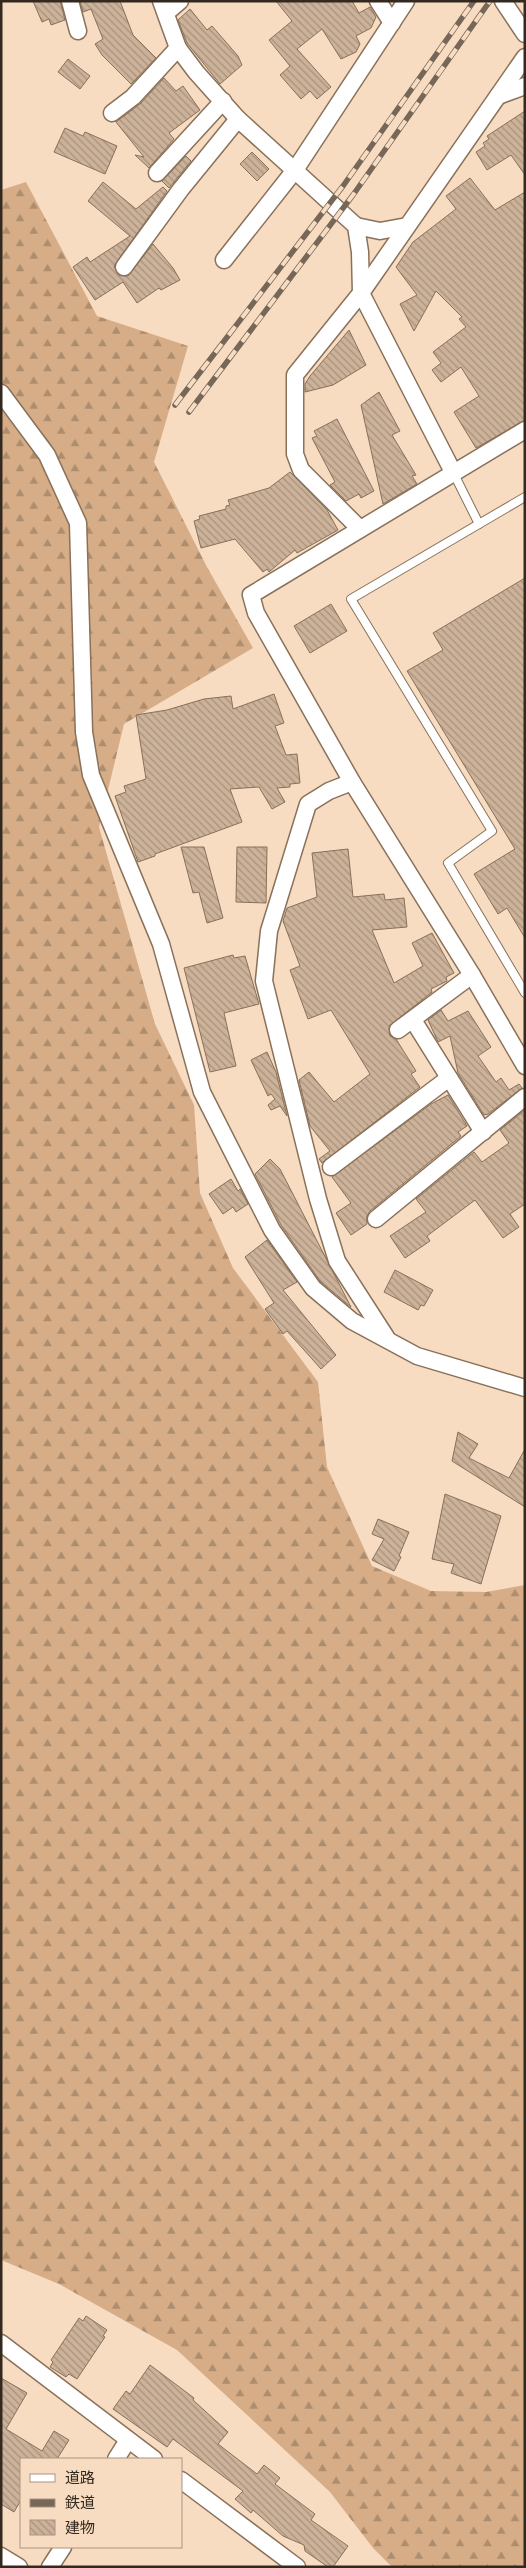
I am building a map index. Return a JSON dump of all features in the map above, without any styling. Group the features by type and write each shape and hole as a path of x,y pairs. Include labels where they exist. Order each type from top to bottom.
{"street":[{"path":"70,1 78,31"},
{"path":"180,1 163,7 178,48 196,72 238,119 356,226 380,232 407,226"},
{"path":"378,1 392,23"},
{"path":"224,260 295,170 406,1"},
{"path":"503,1 525,34"},
{"path":"112,113 133,97 178,48"},
{"path":"360,529 301,470 295,454 295,375 361,293 525,57"},
{"path":"498,96 525,86"},
{"path":"157,174 223,101"},
{"path":"124,267 181,189 238,119"},
{"path":"356,226 360,252 361,293 453,472"},
{"path":"1,393 47,455 78,523 84,732 91,775 162,944 202,1092 272,1230 313,1288 352,1320 417,1356 525,1388"},
{"path":"525,430 251,595 256,613 352,782 472,975 525,1066"},
{"path":"352,782 328,791 308,804 269,931 264,982 318,1199 338,1261 388,1339"},
{"path":"398,1030 472,975"},
{"path":"412,1020 483,1132"},
{"path":"331,1167 449,1078"},
{"path":"376,1219 525,1097"},
{"path":"1,2343 153,2458"},
{"path":"117,2458 128,2440"},
{"path":"182,2481 297,2567"},
{"path":"50,2567 62,2548"},
{"path":"1,2556 19,2567"}],"lane":[{"path":"453,472 479,524"},
{"path":"525,496 351,599 492,831 448,863 525,993"}],"green space":[{"path":"26,182 97,316 188,346 154,462 207,567 253,648 124,724 99,827 155,1024 194,1105 200,1193 233,1268 318,1382 327,1467 372,1566 431,1591 486,1592 525,1585 525,2567 392,2567 373,2548 330,2492 177,2350 59,2284 1,2260 1,190"}],"building":[{"path":"33,1 60,1 65,20 51,25 49,19 42,22"},
{"path":"80,1 120,1 133,35 156,58 131,84 102,55 95,44 103,39 91,9 83,12"},
{"path":"276,1 352,1 359,13 370,7 376,17 371,28 356,36 360,44 356,52 341,59 322,29 297,49 331,87 317,99 310,91 301,99 280,75 290,66 269,40 292,21"},
{"path":"190,9 207,30 212,26 238,56 242,65 220,84 187,43 178,20"},
{"path":"68,59 90,76 80,89 58,72"},
{"path":"164,78 176,91 183,86 200,110 169,133 174,139 149,168 135,155 144,157 116,122 140,104"},
{"path":"525,111 525,175 511,155 487,170 476,152 485,146 483,143 489,139 487,136"},
{"path":"65,128 83,136 85,132 117,146 105,174 54,152"},
{"path":"252,152 269,169 257,181 240,164"},
{"path":"186,156 191,161 169,188 162,181"},
{"path":"470,178 495,210 525,192 525,420 476,448 454,412 479,396 461,367 441,382 432,370 441,363 433,352 466,327 459,319 462,317 436,291 414,331 400,304 417,295 396,267 413,242 456,209 446,196"},
{"path":"103,182 136,209 163,187 167,191 114,266 119,275 128,276 153,244 173,268 180,280 161,290 159,288 137,303 123,282 95,300 73,267 87,257 90,262 130,236 88,201"},
{"path":"349,330 366,365 333,385 305,392 305,384 310,376"},
{"path":"379,392 400,431 392,435 416,475 412,476 417,484 383,504 361,405"},
{"path":"337,419 374,491 361,498 359,494 346,501 330,485 335,482 312,438 317,436 314,431"},
{"path":"290,472 327,510 338,530 297,553 295,550 269,572 267,569 263,572 235,539 201,548 194,521 200,519 199,516 226,509 226,506 230,505 228,500 269,488"},
{"path":"525,578 525,938 507,908 498,914 474,874 515,849 407,671 443,650 433,633"},
{"path":"331,604 347,631 310,653 294,626"},
{"path":"274,694 284,723 275,726 286,755 297,754 300,783 290,784 290,787 277,788 285,802 272,809 259,787 230,789 242,822 138,862 115,796 126,792 124,786 146,779 136,715 167,710 204,699 231,696 233,709"},
{"path":"181,847 204,847 223,918 207,923 199,892 193,893"},
{"path":"237,847 267,847 266,903 236,902"},
{"path":"348,849 353,897 384,894 385,900 404,898 407,927 372,930 394,983 423,966 412,943 432,933 454,973 446,977 447,981 431,989 432,992 389,1026 390,1036 396,1039 416,1071 411,1074 420,1087 322,1163 319,1159 330,1151 310,1126 299,1080 309,1072 334,1102 370,1074 331,1010 308,1019 290,970 300,966 283,921 287,908 317,897 312,853"},
{"path":"233,955 234,958 245,956 259,1004 224,1013 236,1066 210,1072 184,968"},
{"path":"441,1010 448,1021 468,1011 491,1047 478,1056 496,1082 501,1078 509,1090 519,1084 522,1088 488,1114 484,1115 458,1073 450,1036 438,1042 428,1020"},
{"path":"267,1052 276,1072 287,1116 280,1106 271,1110 268,1105 275,1099 271,1094 268,1096 251,1060"},
{"path":"448,1095 467,1126 458,1132 461,1136 370,1211 367,1216 367,1224 351,1235 336,1213 351,1203 332,1177 431,1104"},
{"path":"525,1110 525,1204 510,1214 519,1227 503,1238 475,1200 427,1236 430,1241 405,1258 390,1236 426,1212 416,1199 474,1152 482,1162 509,1143 500,1130"},
{"path":"270,1159 280,1169 351,1307 320,1281 281,1225 255,1174"},
{"path":"231,1179 238,1191 240,1189 248,1204 236,1212 233,1207 223,1214 209,1194"},
{"path":"267,1240 297,1282 283,1290 336,1355 321,1369 287,1331 283,1334 265,1309 274,1303 245,1257"},
{"path":"395,1270 433,1290 424,1306 421,1305 418,1310 384,1292"},
{"path":"458,1432 478,1444 469,1458 509,1478 525,1449 525,1507 452,1461"},
{"path":"445,1494 501,1516 481,1584 451,1573 454,1564 432,1559"},
{"path":"378,1519 409,1532 399,1556 401,1557 394,1571 372,1560 384,1539 372,1534"},
{"path":"86,2316 107,2330 103,2336 105,2337 77,2379 69,2374 66,2377 50,2367 53,2362 51,2360 79,2318 83,2321"},
{"path":"150,2365 194,2398 193,2400 228,2432 218,2444 257,2474 264,2465 280,2478 275,2484 315,2514 311,2520 348,2546 333,2567 328,2567 305,2551 304,2545 283,2536 253,2510 251,2513 235,2499 243,2491 173,2439 167,2447 113,2409 126,2391 130,2394"},
{"path":"1,2378 27,2393 6,2429 42,2451 54,2431 69,2440 58,2458 20,2458 20,2502 14,2512 1,2504"}],"railway":[{"path":"175,405 343,186 474,1"},
{"path":"189,412 353,195 490,1"}]}
